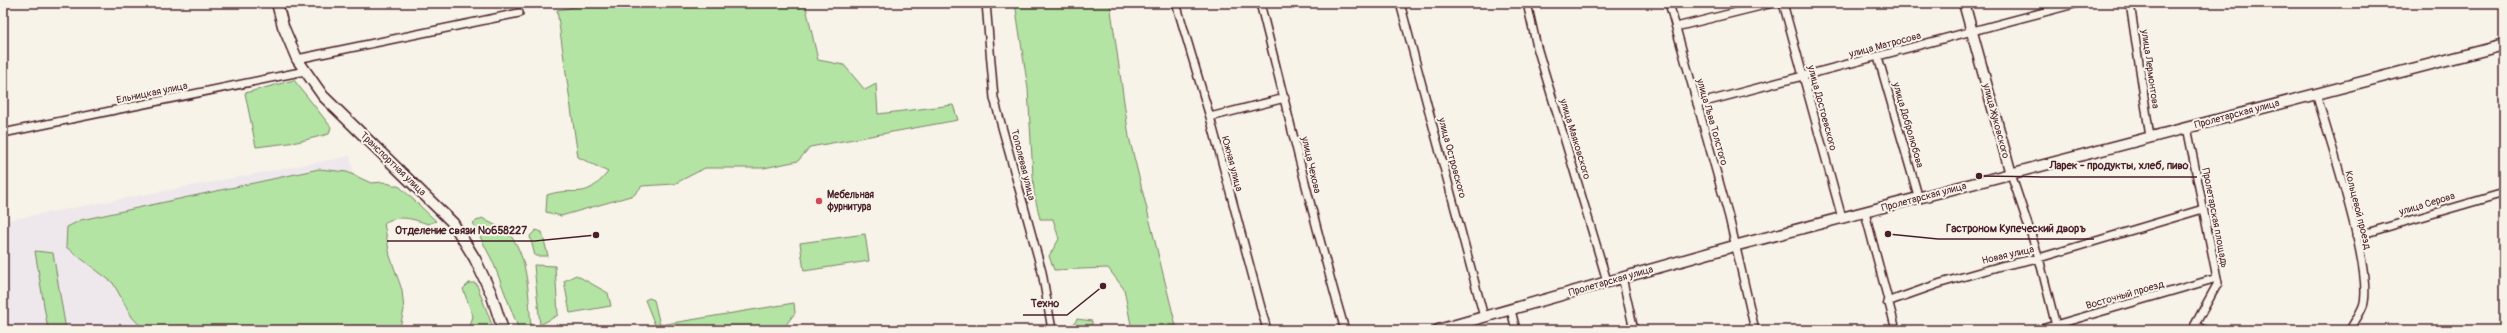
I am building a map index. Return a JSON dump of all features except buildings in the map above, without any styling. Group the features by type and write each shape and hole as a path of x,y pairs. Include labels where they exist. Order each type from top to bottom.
{"street":[{"name":"Транспортная улица","path":"277,3 283,26 297,59 323,96 453,223 475,259 491,292 503,330"},
{"name":"Тополевая улица","path":"986,3 994,98 1042,272 1052,330"},
{"name":"Южная улица","path":"1176,3 1210,117 1267,330"},
{"name":"улица Чехова","path":"1260,3 1285,98 1320,248 1345,330"},
{"name":"улица Островского","path":"1400,3 1484,317"},
{"name":"улица Маяковского","path":"1527,3 1537,48 1607,281"},
{"name":"улица Льва Толстого","path":"1669,3 1729,217 1734,246 1755,330"},
{"path":"1676,27 1773,3"},
{"name":"улица Достоевского","path":"1783,3 1842,218"},
{"name":"улица Жуковского","path":"1964,3 2010,174 2040,258 2057,327"},
{"name":"улица Матросова","path":"1697,104 1972,33 2078,3"},
{"name":"улица Лермонтова","path":"2130,3 2150,137"},
{"path":"297,59 520,13"},
{"name":"Пролетарская улица","path":"1438,330 1734,246 2504,45"},
{"name":"улица Добролюбова","path":"1878,57 1918,199"},
{"name":"Ельницкая улица","path":"3,133 305,71"},
{"name":"Кольцевой проезд","path":"2316,93 2356,236 2365,286 2363,306 2350,330"},
{"path":"1210,117 1285,98"},
{"name":"Пролетарская площадь","path":"2187,127 2218,283 2193,328"},
{"name":"улица Серова","path":"2356,236 2504,192"},
{"name":"Новая улица","path":"1887,302 2001,266 2040,258 2203,209"},
{"path":"1865,213 1887,302 1896,330"},
{"path":"1622,277 1634,330"},
{"name":"Восточный проезд","path":"2038,330 2057,327 2217,278"},
{"path":"1511,310 1516,330"},
{"path":"2193,328 2204,330"}],"shaded area":[{"path":"350,156 390,330 3,330 3,221"}],"green space":[{"path":"600,3 805,3 818,60 844,65 865,90 876,84 878,114 953,105 958,120 810,147 798,161 764,168 705,168 674,184 642,186 634,195 561,216 546,212 547,195 557,192 585,190 592,187 608,172 578,157 557,10"},
{"path":"1015,3 1110,3 1129,137 1177,330 1132,330 1124,289 1108,268 1054,270 1049,256 1059,239 1053,219 1040,219 1034,193 1028,89"},
{"path":"294,80 331,127 329,134 297,142 256,147 245,93"},
{"path":"319,169 347,172 371,183 383,182 400,187 436,221 428,224 411,219 400,218 389,220 384,223 390,256 402,290 404,310 400,327 385,330 144,330 132,317 113,283 66,247 67,227 81,220"},
{"path":"482,218 507,232 520,252 524,264 528,292 531,330 519,330 493,262 473,223"},
{"path":"536,230 542,232 548,256 535,256 530,236"},
{"path":"865,234 869,261 804,271 800,243"},
{"path":"35,251 53,253 66,330 48,330"},
{"path":"534,265 555,266 558,315 540,325"},
{"path":"576,275 608,293 611,306 570,313 564,281"},
{"path":"469,283 476,283 494,330 469,330 473,316 463,289"},
{"path":"649,298 654,300 660,325 794,303 795,313 782,330 657,330 645,300"},
{"path":"1077,319 1092,321 1092,328 1097,330 1070,330"}],"place":[{"name":"Ларек - продукты, хлеб, пиво","path":"1979,176"},
{"name":"Мебельная фурнитура","path":"819,201"},
{"name":"Гастроном Купеческий дворъ","path":"1888,234"},
{"name":"Отделение связи №658227","path":"596,235"},
{"name":"Техно","path":"1103,286"}]}
